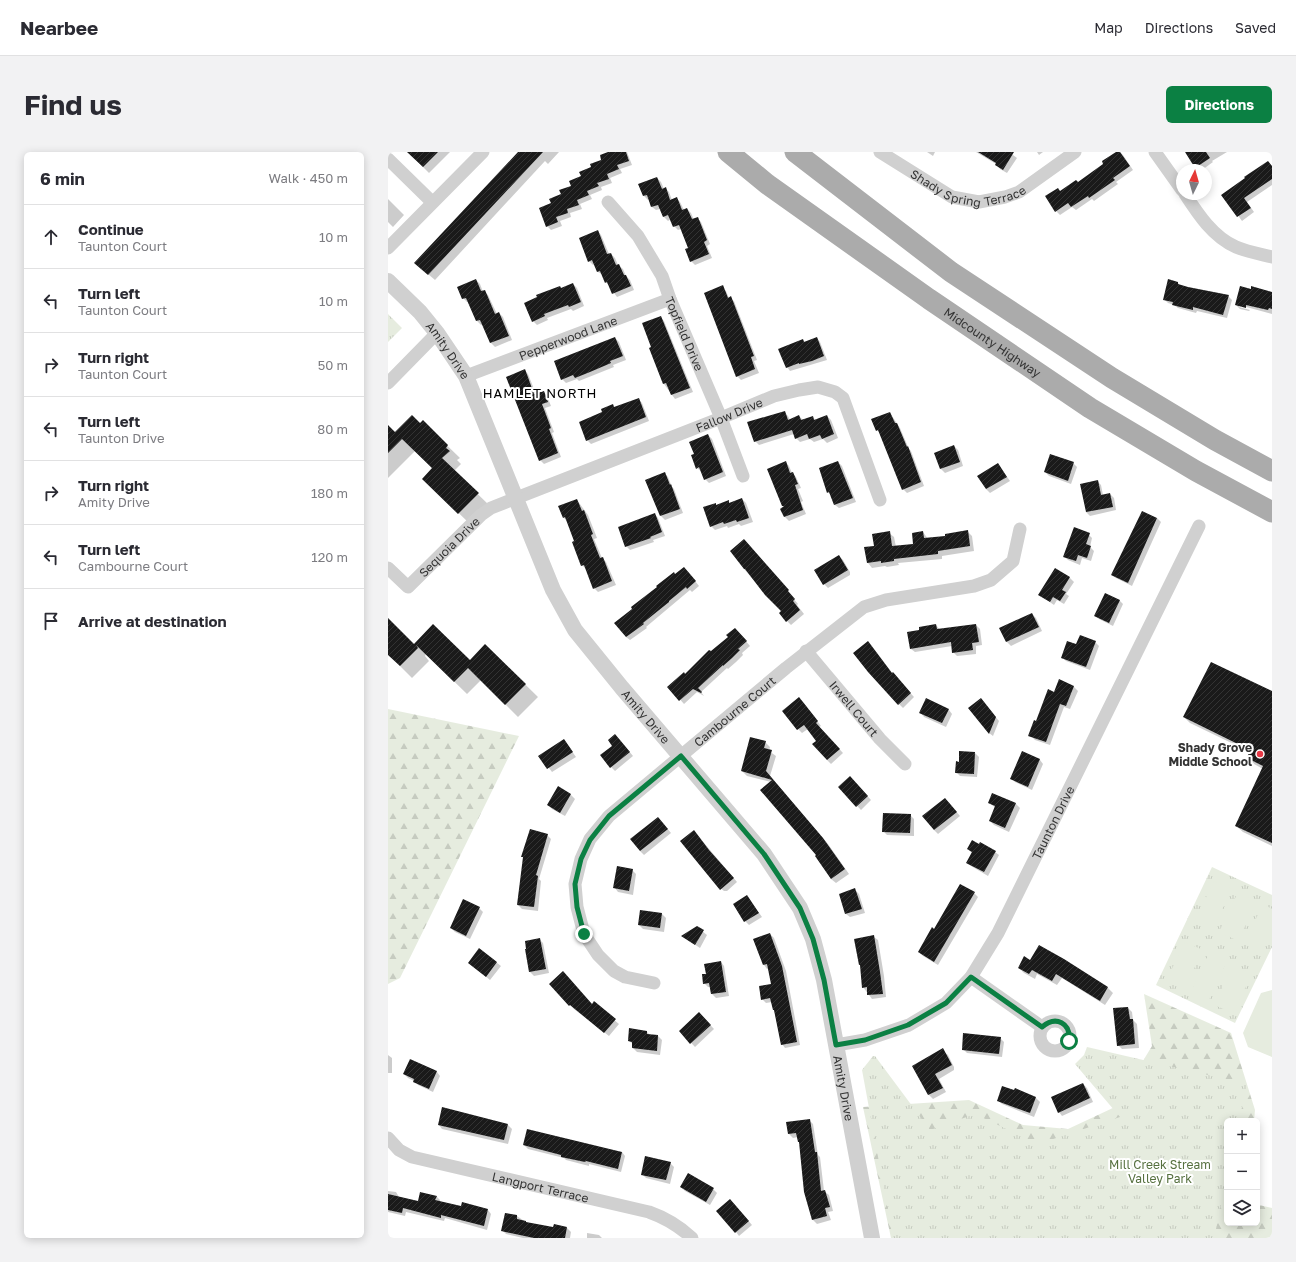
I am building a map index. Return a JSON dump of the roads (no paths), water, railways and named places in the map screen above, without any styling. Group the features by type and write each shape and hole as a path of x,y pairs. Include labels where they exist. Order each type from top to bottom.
{"main road":[{"name":"Midcounty Highway","path":"728,152 786,198 1083,404 1196,471 1268,505"},
{"path":"795,152 951,272 1112,378 1215,440 1272,471"}],"street":[{"path":"388,248 483,152"},
{"name":"Shady Spring Terrace","path":"880,152 952,197 979,202 1005,197 1019,192 1075,152"},
{"path":"1155,152 1176,182"},
{"path":"388,159 432,202"},
{"path":"1188,200 1206,224 1223,239 1234,246 1272,257"},
{"name":"Topfield Drive","path":"608,202 638,236 662,276 670,300 721,418 743,476"},
{"name":"Amity Drive","path":"388,281 420,312 437,333 466,376 553,590 576,630 622,688 764,854 800,908 813,939 824,980 872,1238"},
{"name":"Pepperwood Lane","path":"466,376 670,300"},
{"path":"388,383 437,333"},
{"name":"Fallow Drive","path":"516,499 774,396 818,387 835,392 843,398 880,500"},
{"name":"Sequoia Drive","path":"388,568 408,587 481,514 491,508 516,499"},
{"name":"Taunton Drive","path":"836,1045 865,1040 908,1025 946,1003 971,977 998,933 1199,526"},
{"name":"Cambourne Court","path":"654,983 626,977 614,971 598,955 584,934 577,907 575,884 581,859 590,840 609,816 806,651 864,607 886,600 974,586 991,580 1012,561 1020,529"},
{"name":"Irwell Court","path":"806,651 880,739 905,764"},
{"path":"971,977 1042,1027"},
{"name":"Langport Terrace","path":"388,1138 399,1150 412,1157 649,1212 668,1220 684,1230 692,1238"}],"place":[{"name":"Shady Grove Middle School","path":"1260,754"}],"district":[{"name":"HAMLET NORTH","path":"540,393"}],"park label":[{"name":"Mill Creek Stream Valley Park","path":"1160,1171"}]}
